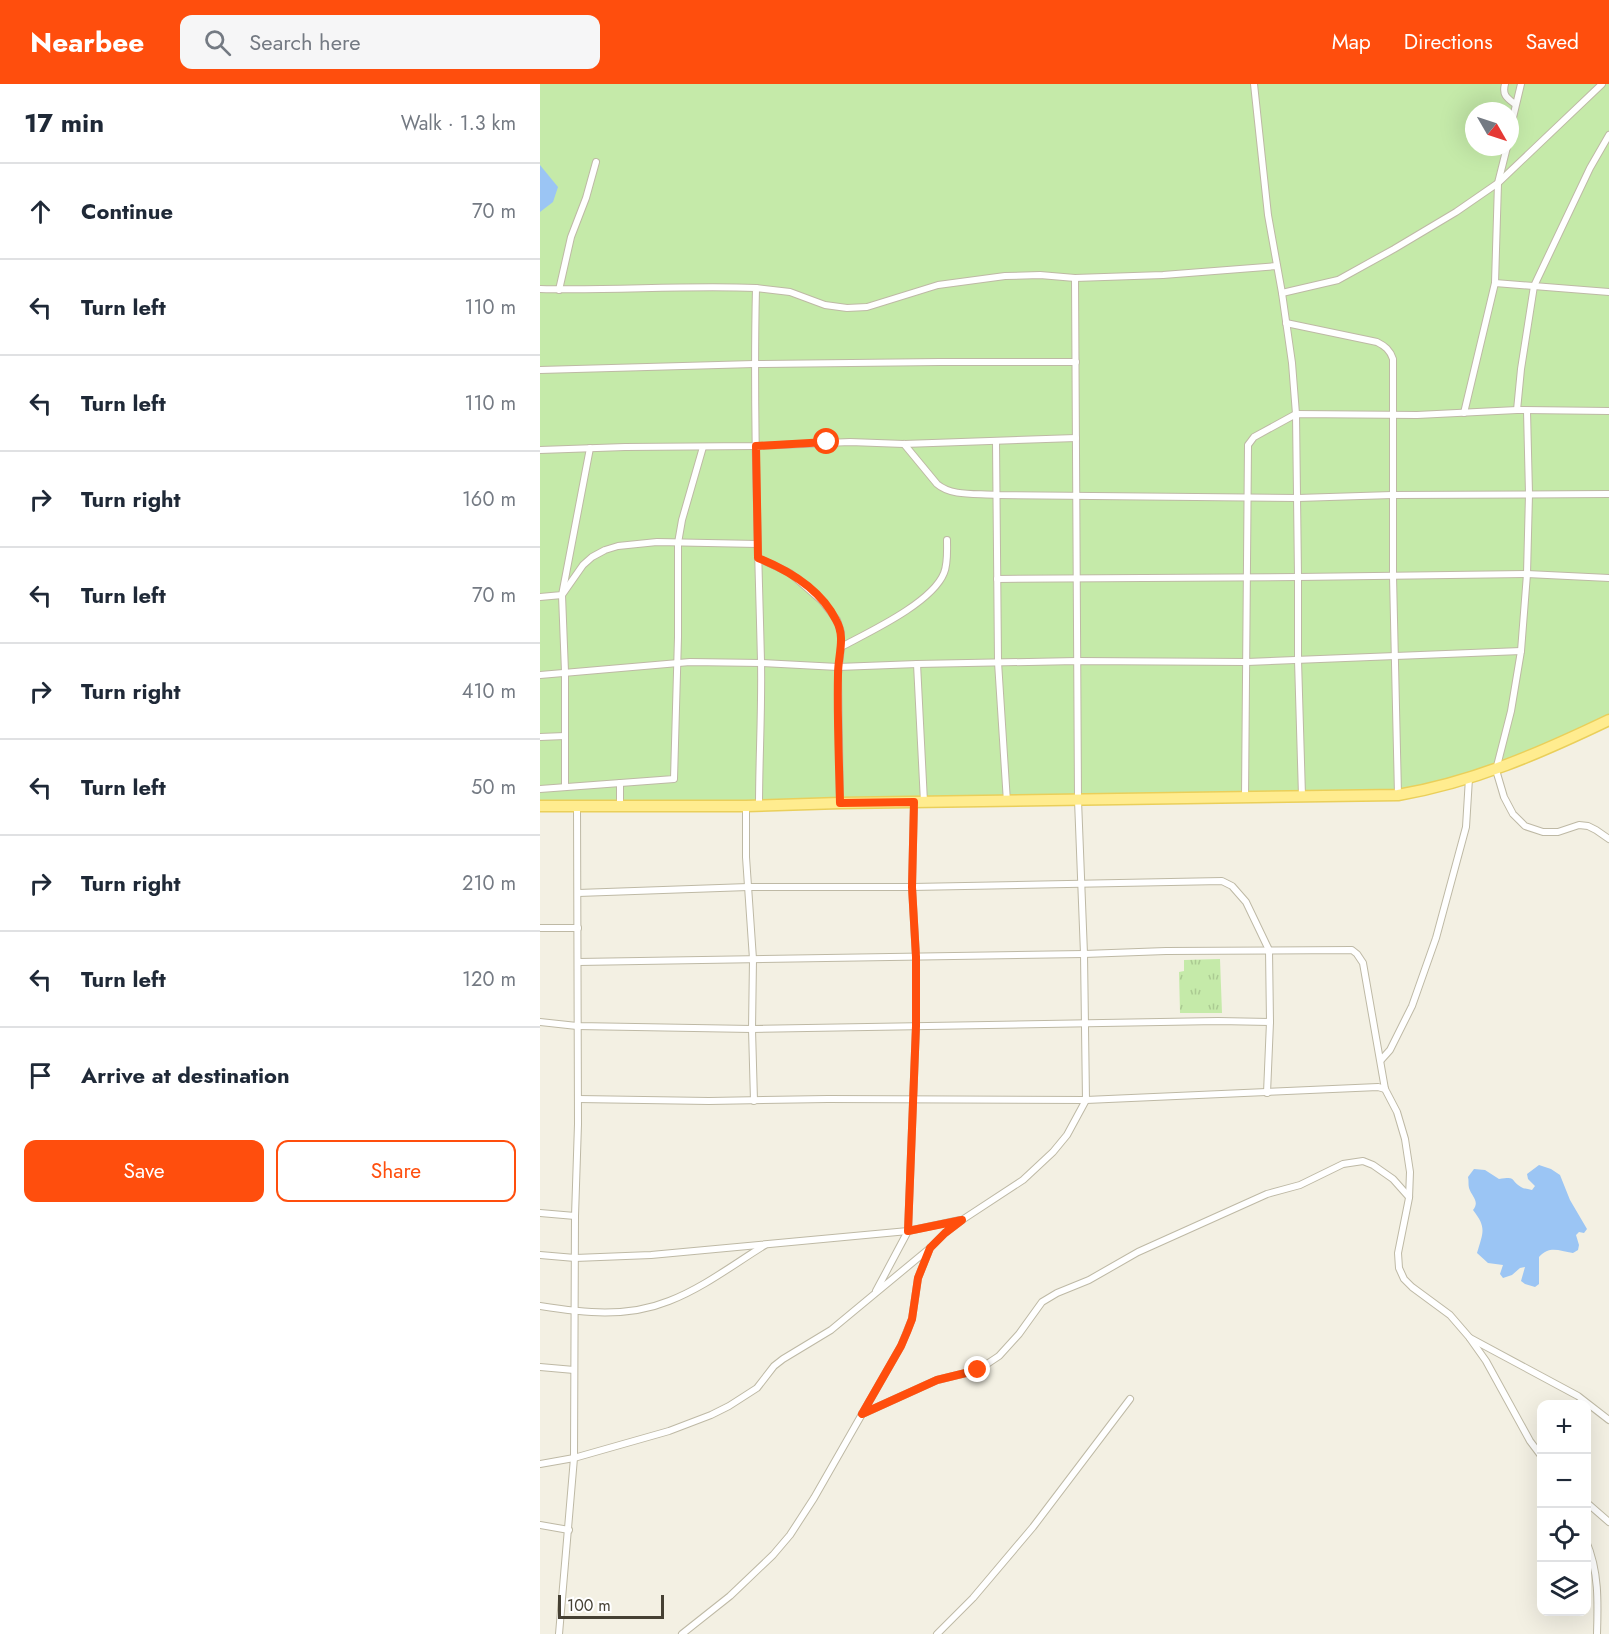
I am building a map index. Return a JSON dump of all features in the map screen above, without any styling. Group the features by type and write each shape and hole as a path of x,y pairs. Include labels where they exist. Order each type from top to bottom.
{"main road":[{"path":"540,806 759,806 1398,795 1424,791 1496,770 1609,720"}],"street":[{"path":"1254,84 1268,215 1292,363 1296,414 1298,660 1302,796"},
{"path":"1504,84 1505,97 1512,102"},
{"path":"1516,102 1521,84"},
{"path":"1282,293 1333,282 1353,273 1456,212 1498,183 1602,84"},
{"path":"1517,410 1534,286 1590,168 1609,135"},
{"path":"1464,413 1495,283 1498,183 1504,156"},
{"path":"559,290 572,237 596,162"},
{"path":"540,289 756,288 790,292 825,304 847,308 867,307 938,285 1005,276 1040,275 1075,278 1163,275 1277,266"},
{"path":"540,1464 574,1458 669,1431 711,1415 757,1388 774,1366 831,1330 945,1233 1023,1180 1053,1152 1067,1135 1086,1100 1086,1023 1078,800 1075,278"},
{"path":"1495,283 1609,292"},
{"path":"756,288 754,364 761,663 759,806"},
{"path":"1286,323 1377,342 1387,348 1393,359 1392,495 1398,795"},
{"path":"540,370 754,364 1076,362"},
{"path":"1245,798 1248,446 1250,441 1296,414 1464,413 1517,410 1609,411"},
{"path":"1527,411 1527,574 1521,651 1513,702 1496,770 1504,797 1513,814 1525,826 1543,832 1558,832 1579,825 1588,826 1609,839"},
{"path":"540,450 839,442 904,444 1076,438"},
{"path":"996,441 998,662 1007,802"},
{"path":"904,444 937,484 952,492 997,495 1298,498 1609,494"},
{"path":"540,789 674,779 678,543 682,520 703,447"},
{"path":"565,787 562,595 590,448"},
{"path":"841,647 891,621 921,600 938,584 944,573 947,540"},
{"path":"540,597 562,595 583,565 592,557 618,546 657,542 758,544"},
{"path":"758,558 790,573 822,601 837,620 841,632 838,667 840,803"},
{"path":"997,579 1299,578 1527,574 1609,578"},
{"path":"540,675 704,662 838,667 1077,661 1247,662 1521,651"},
{"path":"874,1294 908,1231 916,1026 916,957 912,887 919,802 917,664"},
{"path":"540,737 565,736"},
{"path":"1381,1060 1390,1050 1412,1006 1436,938 1466,827 1469,778"},
{"path":"620,783 620,806"},
{"path":"559,1634 574,1458 575,1216 578,1124 577,806"},
{"path":"746,806 753,959 754,1101"},
{"path":"578,893 748,887 912,887 1222,880 1232,886 1246,902 1269,950 1270,1022 1267,1093"},
{"path":"540,928 578,928"},
{"path":"578,962 1166,951 1352,950 1362,963 1385,1089 1397,1112 1405,1139 1410,1173 1409,1198 1398,1253 1399,1268 1404,1279 1412,1287 1450,1315 1469,1337 1486,1361 1530,1441 1540,1454"},
{"path":"540,1022 577,1026 752,1029 1218,1020 1270,1022"},
{"path":"578,1099 1086,1100 1378,1087 1385,1089"},
{"path":"862,1414 937,1380 978,1370 999,1356 1019,1334 1042,1302 1089,1280 1138,1252 1267,1194 1300,1185 1343,1164 1363,1161 1374,1165 1393,1179 1409,1198"},
{"path":"540,1213 575,1216"},
{"path":"540,1255 575,1258 651,1255 908,1231 962,1220"},
{"path":"540,1306 574,1312 598,1313 649,1307 669,1301 697,1287 768,1243"},
{"path":"682,1634 730,1596 773,1555 790,1535 814,1498 896,1356 912,1319 918,1278 930,1248"},
{"path":"1469,1337 1578,1396 1609,1420"},
{"path":"540,1367 574,1370"},
{"path":"938,1634 973,1598 1033,1527 1130,1399"},
{"path":"1591,1506 1609,1522"},
{"path":"540,1525 569,1530"},
{"path":"1591,1552 1599,1596 1597,1634"}],"green space":[{"path":"540,84 1609,84 1609,720 1561,743 1424,791 540,806"},
{"path":"1220,959 1222,1013 1180,1013 1179,972 1184,971 1184,960"}],"water":[{"path":"540,165 558,187 553,202 540,212"},
{"path":"1539,1165 1560,1175 1570,1200 1587,1229 1584,1233 1579,1232 1576,1235 1579,1245 1578,1250 1573,1253 1551,1250 1539,1257 1539,1284 1535,1287 1521,1281 1525,1267 1503,1278 1500,1274 1503,1265 1488,1263 1477,1253 1482,1226 1473,1210 1476,1201 1469,1188 1468,1177 1474,1169 1485,1170 1499,1179 1511,1178 1522,1188 1532,1190 1535,1186 1528,1179 1527,1174"}],"route":[{"path":"827,442 756,446 758,558 778,566 798,579 822,601 837,620 841,632 838,667 840,803 914,802 912,887 916,957 916,1026 908,1231 962,1220 930,1248 918,1278 912,1319 907,1332 862,1414 937,1380 978,1370"}]}
